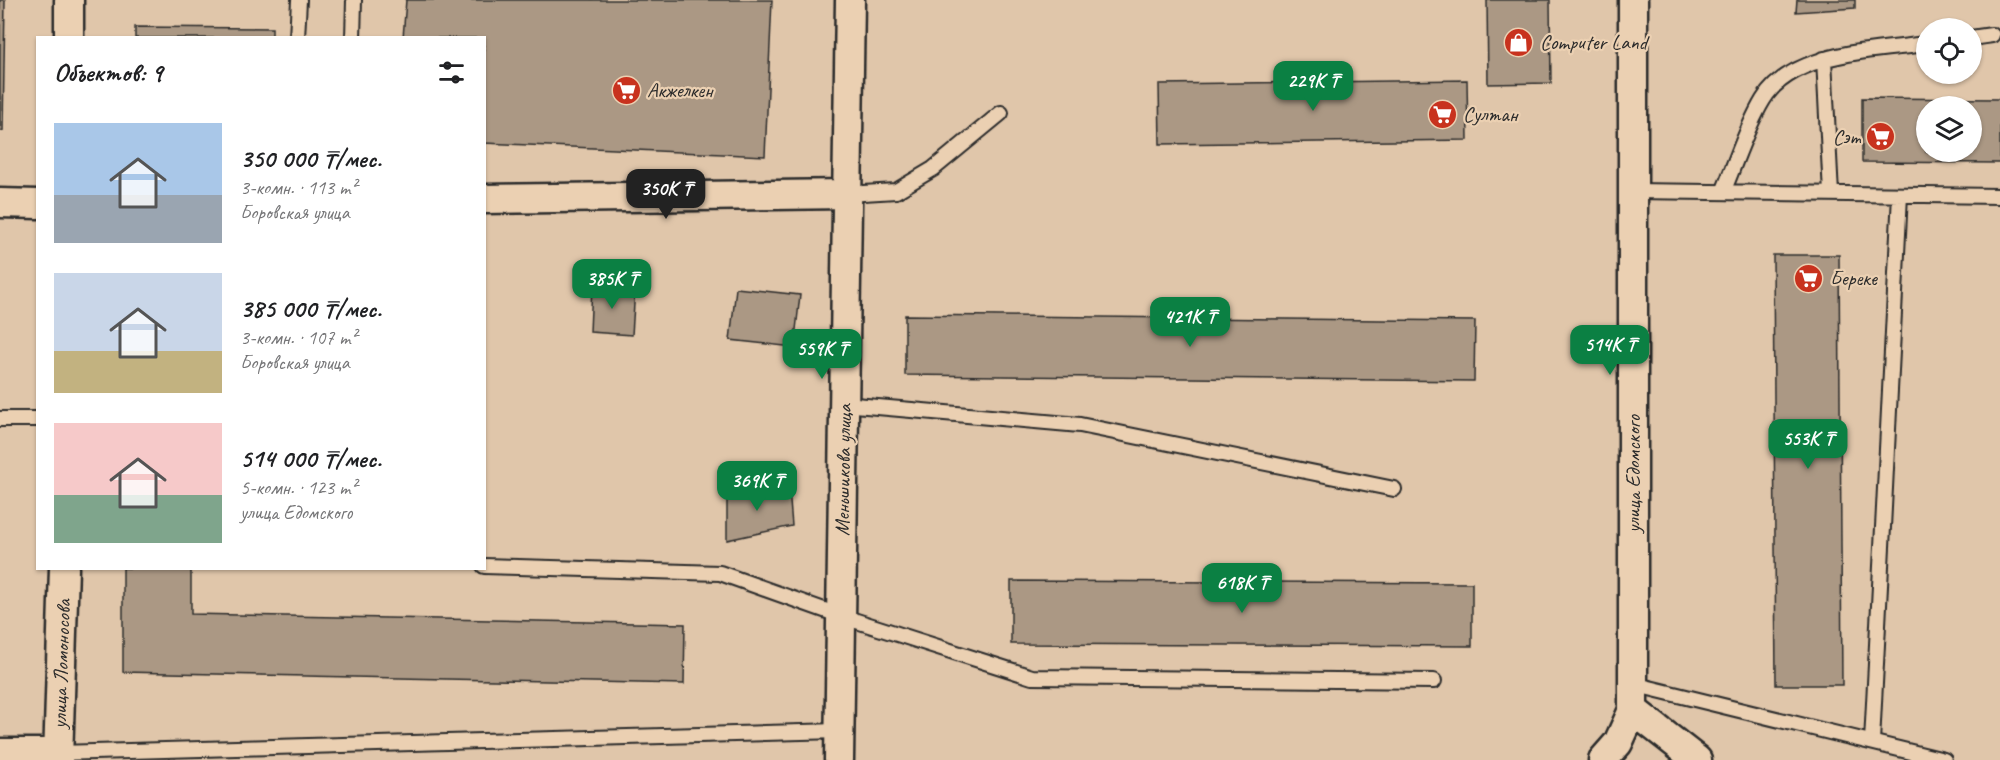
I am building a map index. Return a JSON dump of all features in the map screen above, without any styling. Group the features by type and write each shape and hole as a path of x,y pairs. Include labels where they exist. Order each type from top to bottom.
{"street":[{"path":"69,0 69,36"},
{"name":"Меньшикова улица","path":"839,760 850,0"},
{"name":"улица Едомского","path":"1603,760 1618,743 1633,697 1633,0"},
{"path":"486,199 847,194"},
{"path":"0,203 36,204"},
{"name":"улица Ломоносова","path":"58,757 63,570"},
{"path":"1633,697 1697,760"},
{"path":"0,753 58,757"}],"lane":[{"path":"297,36 299,0"},
{"path":"353,36 354,0"},
{"path":"1982,36 1992,35"},
{"path":"1723,192 1763,99 1785,74 1824,59 1916,45"},
{"path":"1824,59 1831,194"},
{"path":"847,194 896,191 933,169 1000,113"},
{"path":"1633,191 2000,196"},
{"path":"1872,742 1900,195"},
{"path":"844,404 1080,425 1394,489"},
{"path":"0,419 36,419"},
{"path":"486,566 720,573 841,616 1032,677 1434,681"},
{"path":"1633,697 1872,742 1944,760"},
{"path":"58,757 839,731"}],"building":[{"path":"0,0 5,0 3,131 0,130"},
{"name":"Акжелкен","path":"406,0 772,0 765,156 486,143 486,36 403,36"},
{"name":"Computer Land","path":"1487,0 1550,0 1551,83 1488,84"},
{"path":"1797,0 1855,0 1855,8 1796,12"},
{"path":"135,27 272,28 272,36 135,36"},
{"path":"1467,80 1468,140 1160,144 1159,84"},
{"path":"1862,98 1916,98 1916,162 1982,162 1982,99 2000,99 2000,163 1862,162"},
{"path":"1773,255 1839,255 1842,685 1776,685"},
{"path":"592,285 635,288 632,335 590,332"},
{"path":"736,288 800,295 794,347 730,340"},
{"path":"905,315 1475,321 1474,381 905,375"},
{"path":"789,489 792,526 727,540 727,492"},
{"path":"123,570 191,570 191,614 685,624 684,684 123,672"},
{"path":"1011,581 1472,583 1472,646 1011,644"}],"place":[{"name":"Computer Land","path":"1519,42"},
{"name":"Акжелкен","path":"626,90"},
{"name":"Султан","path":"1442,114"},
{"name":"Сэт","path":"1881,137"},
{"name":"Береке","path":"1809,278"}]}
